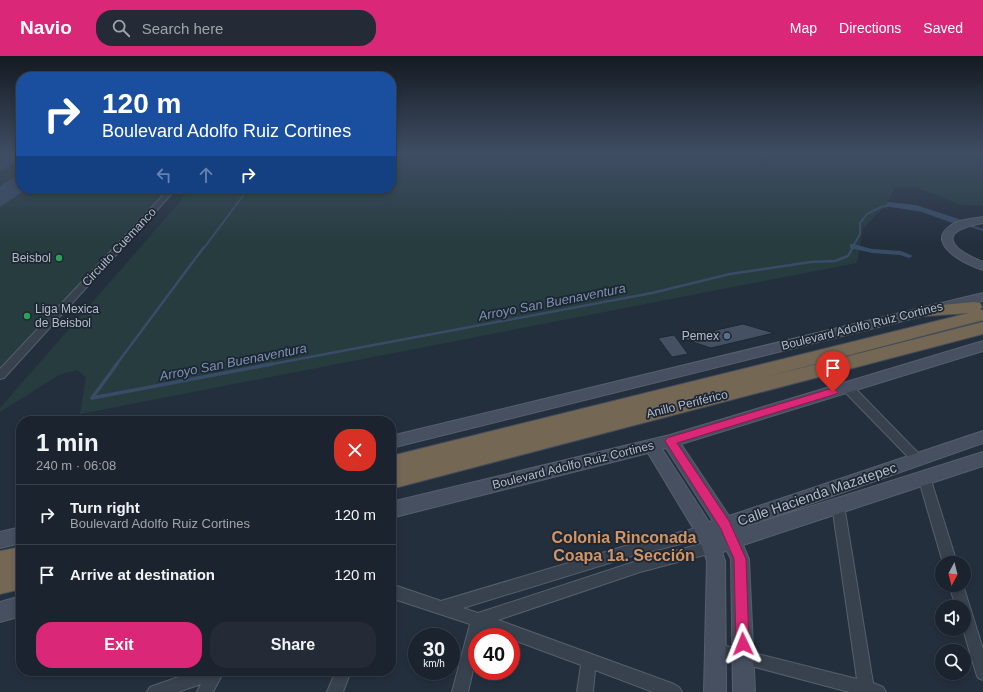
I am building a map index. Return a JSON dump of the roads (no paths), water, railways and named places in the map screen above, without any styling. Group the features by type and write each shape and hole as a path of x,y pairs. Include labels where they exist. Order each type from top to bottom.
{"highway":[{"path":"926,310 961,309 978,301"},
{"name":"Anillo Periférico","path":"396,464 982,330"},
{"name":"Anillo Periférico","path":"396,479 982,330"},
{"path":"396,483 419,473"},
{"path":"0,563 16,559"},
{"path":"0,582 16,578"}],"main road":[{"path":"983,220 961,224 950,229 946,236 948,242 957,252 983,266"},
{"path":"978,301 983,288"},
{"name":"Boulevard Adolfo Ruiz Cortines","path":"396,441 926,310"},
{"name":"Boulevard Adolfo Ruiz Cortines","path":"396,509 670,441 847,388 982,330"},
{"name":"Calle Hacienda Mazatepec","path":"709,539 728,532 778,507 983,437"},
{"path":"670,441 728,532 740,559 744,692"},
{"path":"651,445 709,539 716,561 715,692"},
{"path":"942,452 958,467"},
{"name":"Calle Hacienda Mazatepec","path":"728,532 788,521 983,459"},
{"path":"778,507 788,521"},
{"path":"0,540 16,535"},
{"path":"716,583 741,590"},
{"path":"0,612 16,607"}],"street":[{"name":"Circuito Cuemanco","path":"0,375 168,194"},
{"path":"847,388 918,460"},
{"path":"924,477 948,556"},
{"path":"715,650 872,690 838,505"},
{"name":"Calle Hacienda Mazatepec","path":"443,607 632,550 709,539"},
{"name":"Calle Hacienda Mazatepec","path":"478,620 640,566 709,539"},
{"path":"632,550 640,566"},
{"path":"396,593 443,607 674,692"},
{"path":"460,692 478,620"},
{"path":"971,633 983,673"},
{"path":"585,692 589,660"},
{"path":"155,692 204,676"},
{"path":"205,692 214,676"},
{"path":"335,692 342,676"}],"water":[{"path":"4,184 16,184 16,194 20,194 0,207 0,186"},
{"path":"888,202 916,205 965,221 958,225 922,212 885,206"}],"waterway":[{"path":"204,248 244,194"},
{"name":"Arroyo San Buenaventura","path":"852,248 860,234 860,223 867,214 881,207 887,206"},
{"name":"Arroyo San Buenaventura","path":"968,225 983,230"},
{"path":"853,246 872,251 901,253 909,256"},
{"path":"116,365 204,247"},
{"name":"Arroyo San Buenaventura","path":"267,365 652,293 730,274 811,262 835,261 848,256 853,247"},
{"name":"Arroyo San Buenaventura","path":"117,364 92,398 272,364"}],"place":[{"name":"Beisbol","path":"59,258"},
{"name":"Liga Mexica de Beisbol","path":"27,316"},
{"name":"Pemex","path":"727,336"}],"district":[{"name":"Colonia Rinconada Coapa 1a. Sección","path":"624,546"}]}
